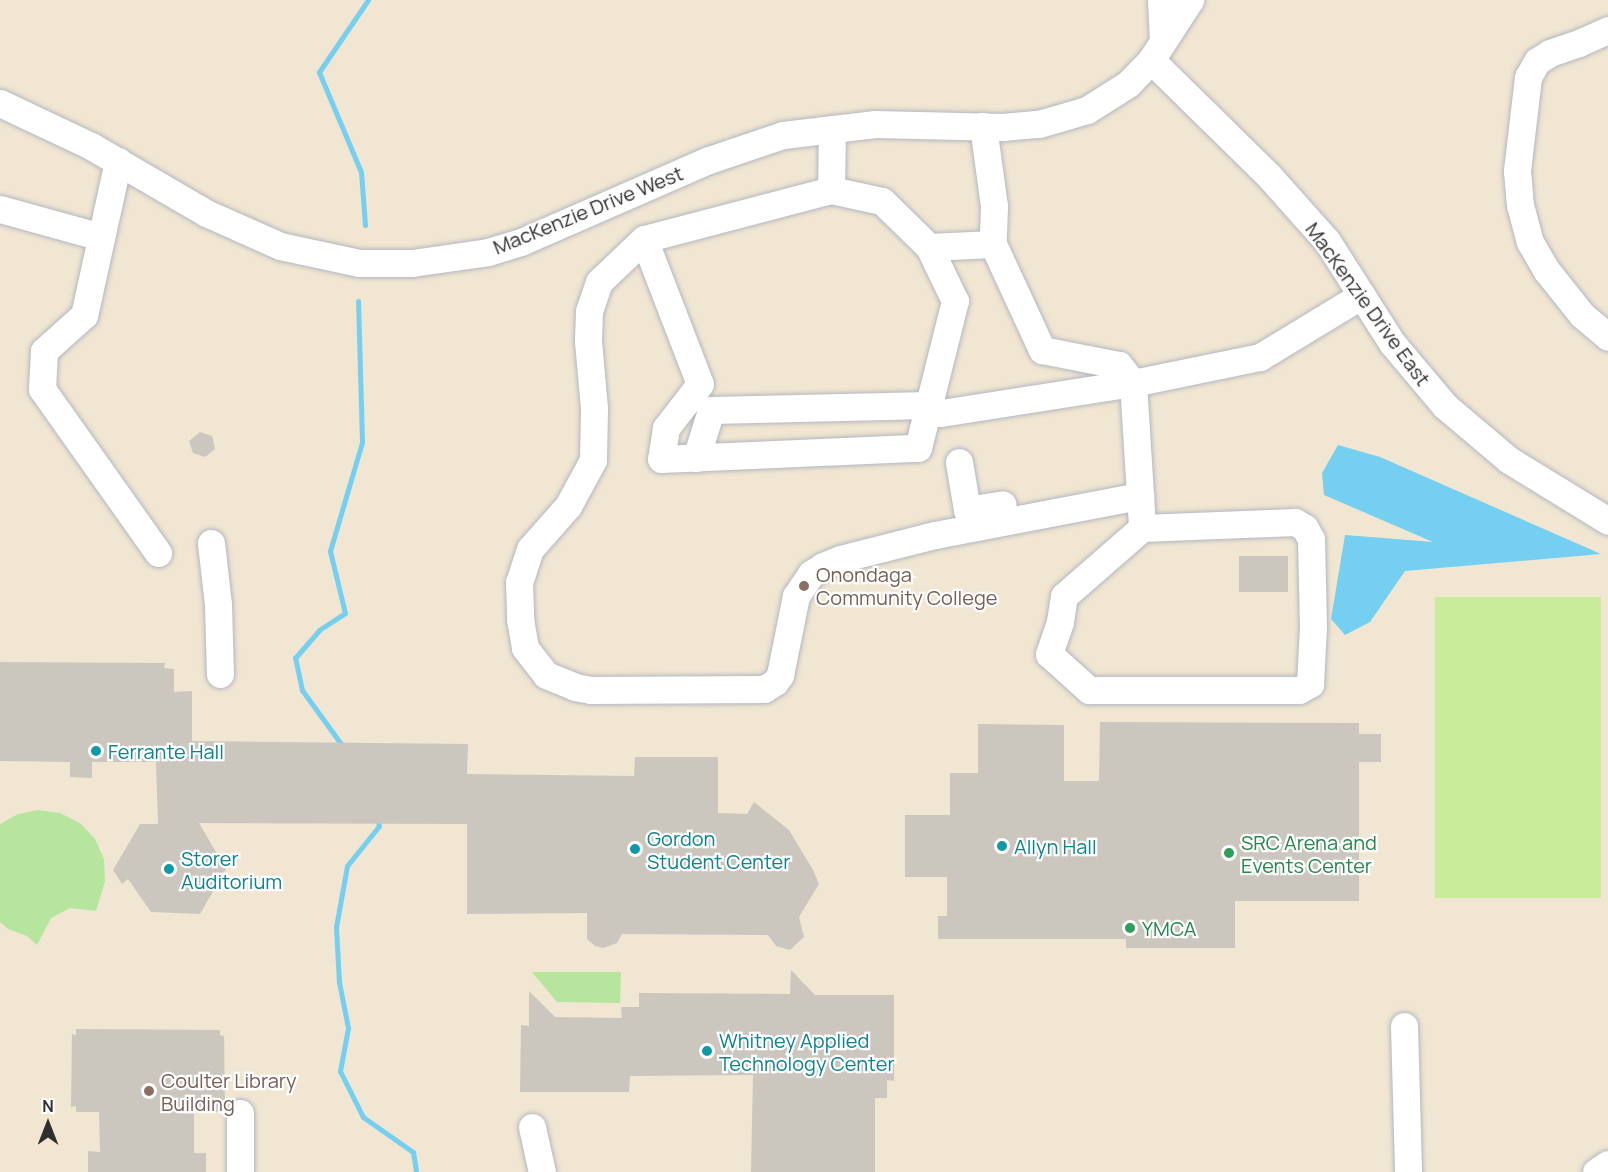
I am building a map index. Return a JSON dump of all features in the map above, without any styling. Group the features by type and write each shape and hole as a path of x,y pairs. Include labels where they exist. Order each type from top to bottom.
{"street":[{"path":"1157,50 1161,0"},
{"name":"MacKenzie Drive West","path":"0,103 91,146 206,213 280,246 359,263 412,263 488,252 522,242 709,160 783,135 876,124 983,126 1039,124 1087,110 1128,84 1157,50 1190,0"},
{"path":"1608,30 1579,44 1550,53 1537,61 1528,77 1517,171 1520,206 1530,242 1547,271 1582,315 1608,337"},
{"name":"MacKenzie Drive East","path":"1157,50 1327,241 1392,343 1445,406 1509,460 1608,520"},
{"path":"983,126 994,206 993,244 1042,350 1119,365 1133,383 1142,528"},
{"path":"831,190 832,129"},
{"path":"118,161 84,315 44,351 42,389 158,553"},
{"path":"644,239 700,384 666,428 661,459 918,448 955,302 929,247 882,201 831,190 644,239 599,282 589,311 588,340 594,408 594,460 568,506 530,549 519,582 520,619 525,648 546,675 575,687 591,690 764,689 780,675 796,596 812,574 823,566 840,559 936,535 1140,487"},
{"path":"0,209 101,237"},
{"path":"929,247 993,244"},
{"path":"696,458 711,410 929,405 941,413 1133,383 1260,357 1362,295"},
{"path":"959,462 967,510 1140,487"},
{"path":"1295,522 1305,528 1311,539 1313,627 1310,684 1299,690 1089,690 1049,654 1060,622 1064,596 1142,528 1295,522"},
{"path":"211,543 218,604 220,674"},
{"path":"1404,1026 1408,1172"},
{"path":"240,1113 240,1172"},
{"path":"532,1126 542,1172"},
{"path":"1596,1172 1608,1164"}],"shaded area":[{"name":"Onondaga Community College","path":"0,0 1608,0 1608,1172 0,1172"}],"green space":[{"path":"1435,597 1601,597 1601,898 1435,898"},
{"path":"38,810 60,813 80,823 95,839 104,859 105,881 96,911 70,908 51,918 37,945 27,936 8,929 0,922 0,824 18,814"},
{"path":"532,972 621,972 620,1003 557,1002"}],"water":[{"path":"1338,445 1380,457 1601,554 1405,571 1370,622 1345,635 1331,619 1345,535 1433,542 1324,495 1322,473"}],"building":[{"path":"200,432 212,436 215,449 205,457 193,453 189,441"},
{"path":"1239,556 1288,556 1288,592 1239,592"},
{"path":"0,662 165,663 164,668 174,669 174,692 192,691 192,741 468,744 467,774 634,776 635,757 718,757 718,813 747,814 754,802 789,830 813,870 819,884 799,917 804,937 790,950 776,946 768,935 622,934 617,943 603,948 595,946 587,939 587,913 467,914 467,824 199,823 226,869 200,914 151,912 128,879 122,884 113,870 140,824 158,824 156,762 92,762 92,778 70,777 70,762 0,761"},
{"path":"1100,722 1359,723 1359,734 1381,734 1381,762 1359,762 1359,901 1235,901 1235,948 1126,948 1126,939 938,939 938,916 947,916 947,877 905,877 905,815 950,815 950,773 978,773 978,724 1064,725 1064,781 1099,781"},
{"name":"Whitney Applied Technology Center","path":"791,970 815,995 894,995 894,1081 887,1080 887,1098 875,1098 875,1172 751,1172 753,1075 630,1076 629,1092 520,1092 521,1025 529,1026 529,991 555,1017 622,1018 621,1007 639,1007 639,993 790,994"},
{"name":"Coulter Library Building","path":"76,1029 220,1030 220,1035 224,1036 225,1107 220,1107 220,1112 194,1112 194,1153 206,1153 206,1172 88,1172 88,1151 100,1152 99,1112 76,1112 76,1106 71,1107 72,1034 76,1035"}],"waterway":[{"path":"365,225 361,172 319,72 368,0"},
{"path":"344,748 302,690 295,658 319,630 345,613 330,551 362,442 358,301"},
{"path":"377,818 379,826 347,866 336,927 339,982 348,1028 340,1071 363,1117 413,1152 416,1172"}],"place":[{"name":"Onondaga Community College","path":"804,586"},
{"name":"Ferrante Hall","path":"96,751"},
{"name":"Allyn Hall","path":"1002,846"},
{"name":"Gordon Student Center","path":"635,849"},
{"name":"SRC Arena and Events Center","path":"1229,853"},
{"name":"Storer Auditorium","path":"169,869"},
{"name":"YMCA","path":"1130,928"},
{"name":"Whitney Applied Technology Center","path":"707,1051"},
{"name":"Coulter Library Building","path":"149,1091"}]}
